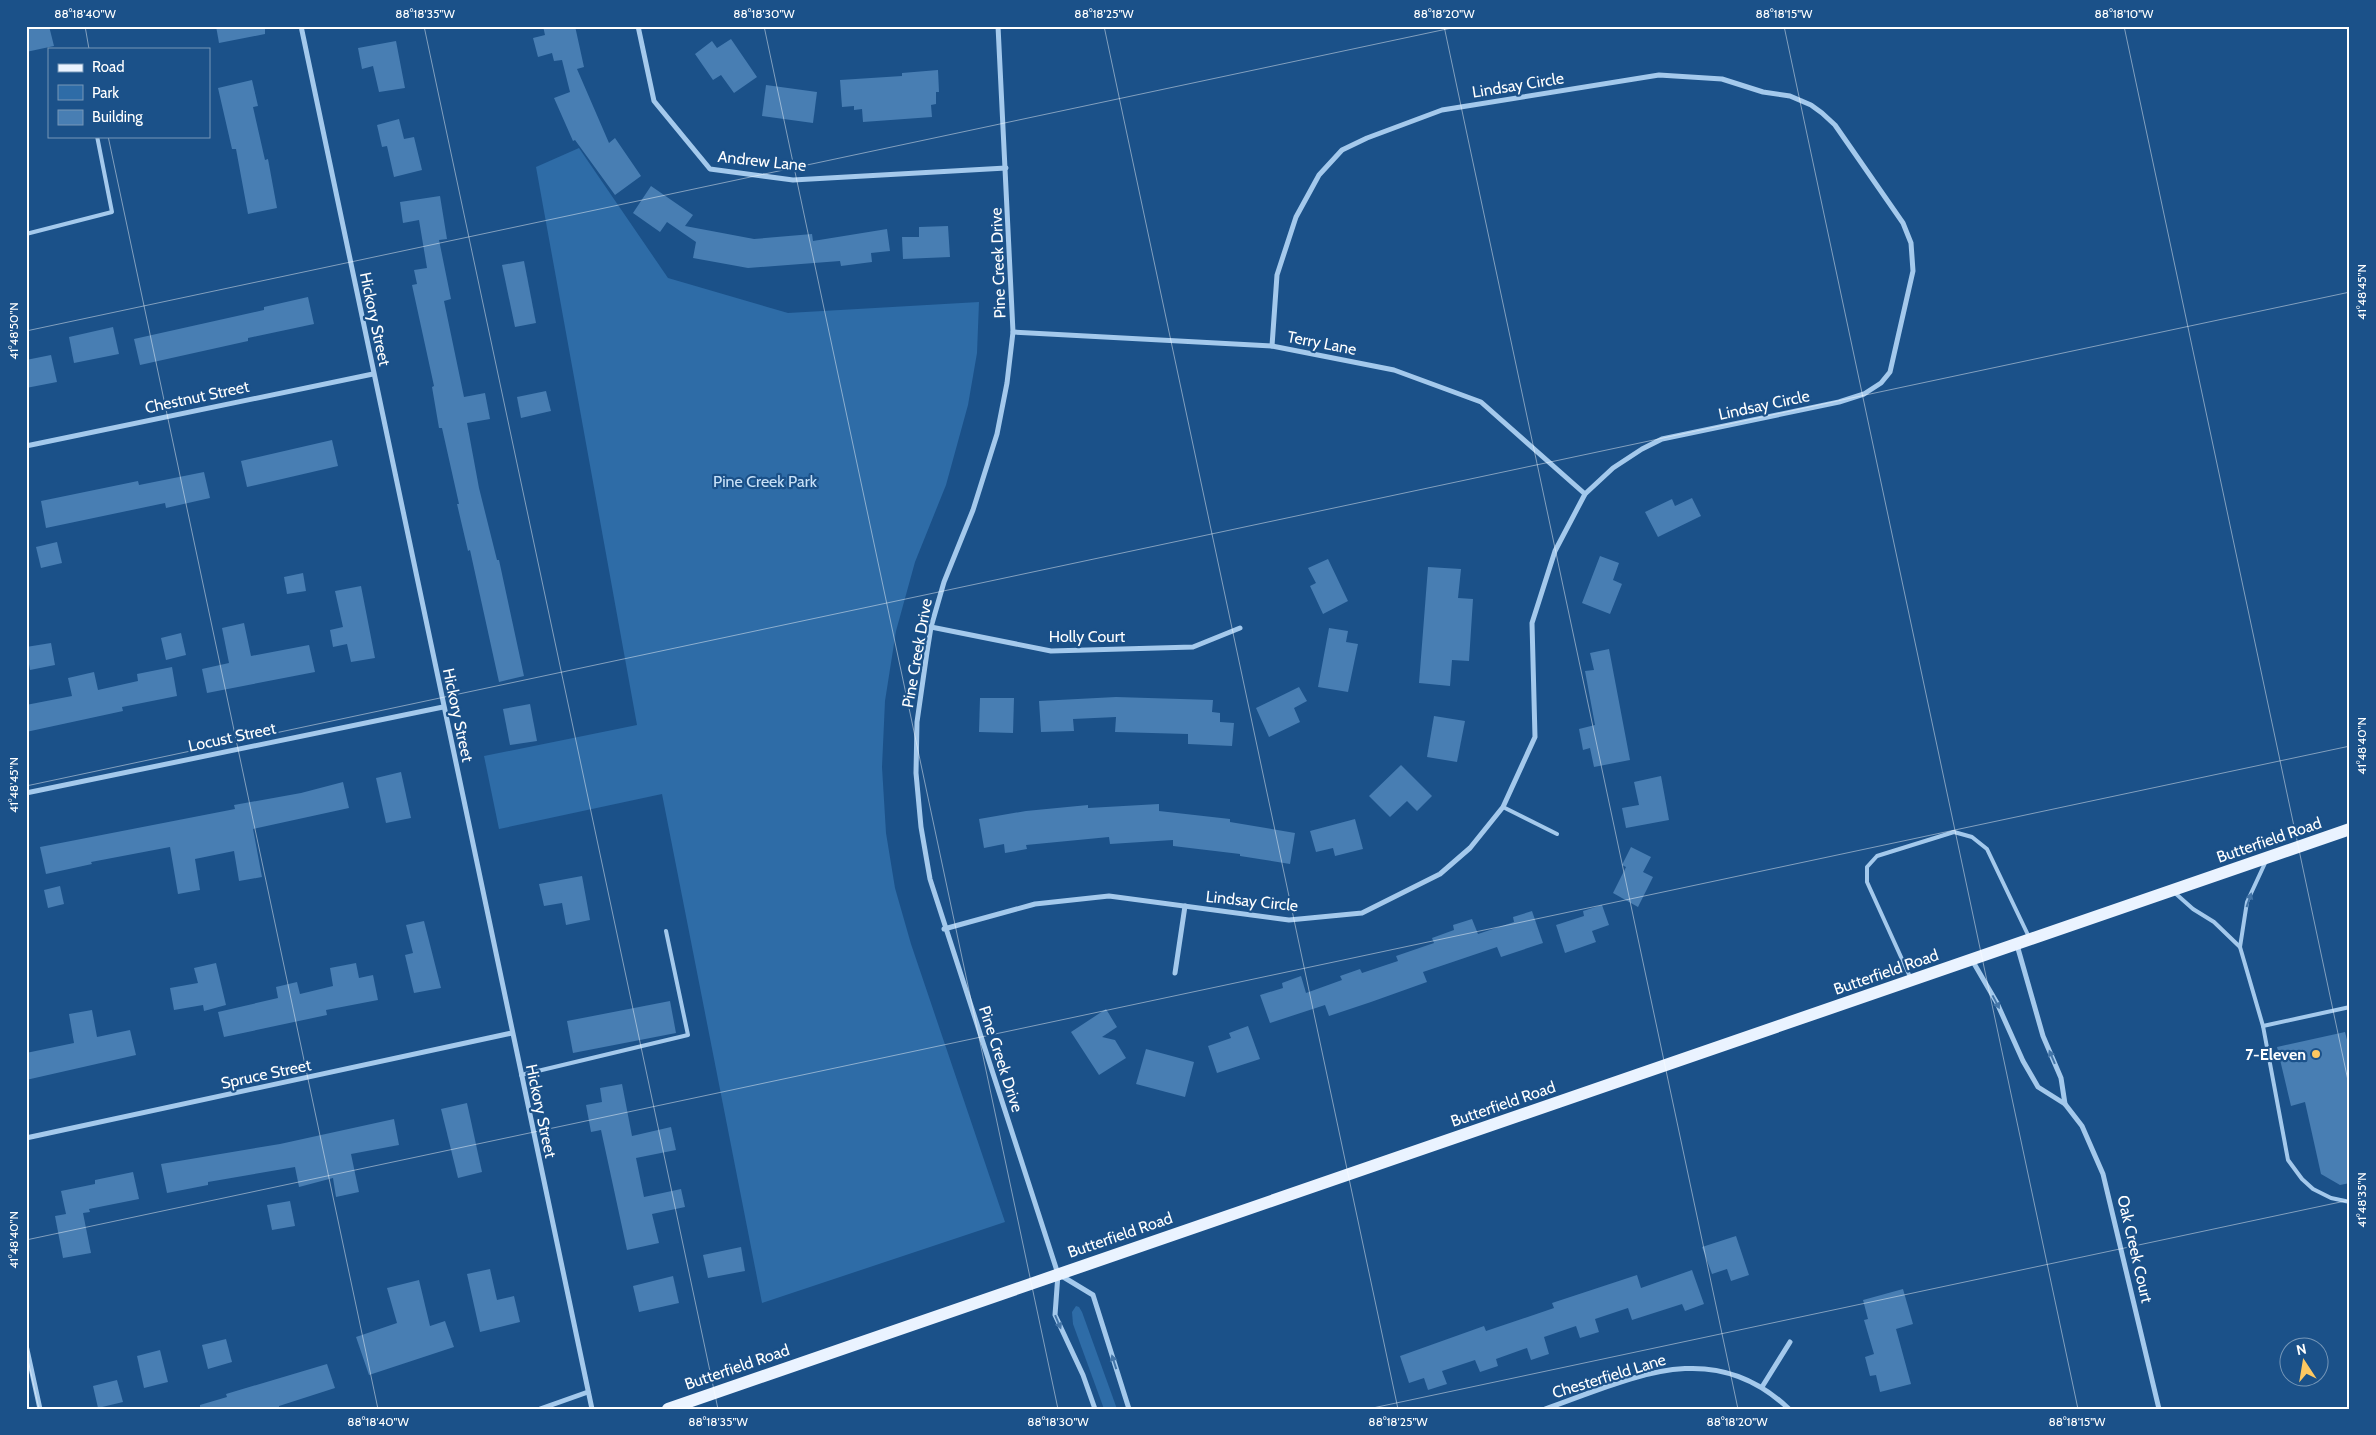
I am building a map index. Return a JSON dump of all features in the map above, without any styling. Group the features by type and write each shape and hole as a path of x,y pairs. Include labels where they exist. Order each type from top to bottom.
{"main road":[{"name":"Butterfield Road","path":"668,1409 2350,829"}],"street":[{"name":"Hickory Street","path":"301,26 592,1409"},
{"name":"Andrew Lane","path":"638,26 654,101 710,169 793,180 1006,168"},
{"name":"Pine Creek Drive","path":"998,26 1013,332 1007,383 997,434 973,510 944,582 931,627 917,722 916,773 921,827 930,879 944,929 1058,1274 1055,1314 1096,1409"},
{"name":"Lindsay Circle","path":"944,929 1035,904 1110,896 1289,920 1362,914 1440,874 1470,848 1503,806 1535,737 1532,623 1555,551 1584,494 1613,468 1662,439 1839,402 1864,394 1881,383 1890,372 1913,271 1911,243 1902,223 1884,195 1835,125 1811,105 1790,96 1763,92 1722,79 1659,75 1442,110 1367,138 1342,150 1319,175 1296,217 1277,275 1272,346"},
{"name":"Terry Lane","path":"1013,332 1272,346 1394,370 1481,402 1584,494"},
{"name":"Chestnut Street","path":"26,446 374,374"},
{"name":"Holly Court","path":"931,627 1051,651 1194,647 1240,628"},
{"name":"Locust Street","path":"26,793 443,707"},
{"path":"1175,973 1185,906"},
{"name":"Oak Creek Court","path":"2016,944 2043,1036 2061,1078 2065,1104"},
{"name":"Oak Creek Court","path":"1972,959 1997,1003 2022,1062 2038,1087 2065,1104 2082,1126 2104,1174 2159,1409"},
{"name":"Spruce Street","path":"26,1138 512,1033"},
{"path":"1058,1274 1093,1295 1129,1409"},
{"path":"1762,1387 1790,1342"},
{"path":"26,1345 40,1409"},
{"name":"Chesterfield Lane","path":"1545,1409 1622,1382 1668,1369 1696,1367 1739,1375 1762,1387 1789,1409"},
{"path":"540,1409 588,1392"}],"lane":[{"path":"26,234 112,212 97,138"},
{"path":"1503,806 1558,834"},
{"path":"1911,981 1867,882 1866,867 1877,856 1954,832 1972,837 1987,849 2030,939"},
{"path":"2268,857 2247,902 2240,947 2263,1026 2288,1160 2302,1179 2313,1189 2330,1198 2350,1202"},
{"path":"2171,890 2194,909 2214,922 2240,947"},
{"path":"521,1074 688,1035 666,931"},
{"path":"2263,1026 2350,1007"}],"green space":[{"name":"Pine Creek Park","path":"579,148 668,278 788,313 979,302 977,353 968,405 946,485 915,562 896,631 885,701 882,767 886,833 895,888 911,944 1005,1222 762,1303 662,794 499,829 484,756 637,725 536,167"},
{"path":"1076,1306 1082,1312 1117,1409 1104,1409 1073,1324 1072,1312"}],"building":[{"path":"26,26 49,26 54,46 26,52"},
{"path":"216,26 265,26 265,34 219,43"},
{"path":"543,26 575,26 584,67 577,69 609,143 615,138 641,176 615,195 575,140 573,141 554,98 570,92 562,60 554,61 552,53 538,57 533,38 545,35"},
{"path":"731,39 757,77 734,93 721,75 713,80 695,54 712,41 717,48"},
{"path":"396,41 405,88 379,92 373,66 362,69 358,48"},
{"path":"938,70 939,92 936,92 936,104 931,105 932,117 863,122 862,109 854,110 854,106 842,107 840,80 902,76 902,73"},
{"path":"252,80 258,106 253,107 265,160 268,159 277,208 248,214 236,149 232,149 218,88"},
{"path":"766,85 817,92 813,123 762,116"},
{"path":"399,119 404,139 414,137 422,170 394,177 387,146 382,147 377,125"},
{"path":"651,186 693,215 685,226 754,239 812,234 813,241 887,229 890,251 871,253 872,262 841,266 840,261 748,268 693,258 696,242 667,222 660,232 633,213"},
{"path":"440,196 447,239 439,240 451,299 444,301 464,397 485,393 490,419 467,423 479,488 497,560 499,560 524,676 499,682 470,550 468,551 457,504 459,504 442,428 439,428 432,387 434,386 412,285 417,284 414,270 427,268 419,220 403,223 400,202"},
{"path":"948,226 950,257 903,259 902,237 919,237 919,227"},
{"path":"524,261 536,323 515,327 502,265"},
{"path":"308,297 314,324 248,338 248,341 140,365 134,339 264,310 264,307"},
{"path":"113,327 119,354 74,363 69,337"},
{"path":"51,355 57,382 26,388 26,360"},
{"path":"546,391 551,411 521,418 517,397"},
{"path":"332,440 338,466 247,487 241,461"},
{"path":"204,472 210,498 166,508 165,503 46,528 41,501 138,481 139,485"},
{"path":"1692,498 1701,516 1658,537 1645,512 1672,499 1675,506"},
{"path":"57,542 62,563 41,568 36,547"},
{"path":"1600,556 1619,563 1613,580 1622,584 1610,614 1582,603"},
{"path":"1328,559 1348,601 1323,614 1310,586 1316,583 1308,568"},
{"path":"1428,567 1461,569 1458,598 1473,599 1469,661 1452,660 1450,686 1419,683"},
{"path":"303,573 306,591 287,594 284,577"},
{"path":"361,586 375,658 351,662 347,644 333,647 330,630 343,627 335,591"},
{"path":"244,623 251,656 309,645 315,672 207,693 202,669 229,663 222,628"},
{"path":"1329,628 1348,631 1346,642 1358,644 1348,692 1318,687"},
{"path":"181,633 186,655 166,660 161,638"},
{"path":"51,643 55,665 30,670 26,647"},
{"path":"1609,649 1630,760 1594,767 1590,748 1583,750 1579,729 1595,725 1585,671 1594,670 1590,653"},
{"path":"172,667 177,696 122,707 123,711 26,732 26,705 72,696 68,678 94,672 98,690 138,681 137,674"},
{"path":"1299,687 1307,701 1294,708 1300,722 1269,737 1256,708"},
{"path":"1116,697 1213,700 1212,712 1220,713 1220,722 1234,723 1232,746 1188,744 1188,734 1115,732 1116,717 1073,719 1074,731 1041,732 1039,701"},
{"path":"980,698 1014,698 1013,733 979,732"},
{"path":"530,704 537,741 510,745 503,709"},
{"path":"1434,716 1465,721 1457,762 1427,757"},
{"path":"1401,765 1432,796 1417,811 1407,801 1390,817 1369,796"},
{"path":"401,772 411,818 386,823 376,778"},
{"path":"1661,776 1669,820 1626,828 1622,808 1639,805 1634,782"},
{"path":"343,782 349,808 253,829 262,877 239,881 234,851 195,859 200,890 178,894 170,847 91,862 92,864 46,874 40,847 235,809 234,805 301,793"},
{"path":"1159,804 1159,811 1230,819 1230,822 1295,833 1290,864 1240,856 1240,854 1173,846 1173,840 1110,844 1109,837 1026,845 1027,849 1005,853 1004,844 984,848 979,819 1026,811 1088,805 1088,808"},
{"path":"1355,819 1363,849 1335,856 1333,848 1316,852 1310,831"},
{"path":"1631,847 1651,857 1643,872 1653,877 1638,907 1613,893 1626,867 1622,865"},
{"path":"582,876 590,920 566,925 562,903 544,906 539,884"},
{"path":"60,886 64,904 48,908 44,890"},
{"path":"1602,905 1609,925 1592,931 1596,942 1565,953 1556,925 1584,916 1583,911"},
{"path":"1532,911 1543,943 1501,957 1497,947 1423,972 1427,982 1329,1016 1325,1005 1270,1023 1260,995 1283,988 1282,983 1301,976 1306,993 1342,980 1340,976 1360,969 1362,973 1398,961 1396,956 1434,943 1432,938 1454,930 1453,925 1472,919 1478,934 1514,922 1513,917"},
{"path":"424,921 441,988 414,993 405,955 413,953 406,925"},
{"path":"216,963 226,1005 204,1011 203,1005 174,1010 170,988 198,983 194,968"},
{"path":"356,963 359,978 373,975 378,1000 326,1010 327,1015 224,1037 218,1012 278,998 276,987 297,982 300,994 333,986 330,968"},
{"path":"670,1001 676,1033 573,1053 567,1021"},
{"path":"1106,1009 1117,1027 1102,1037 1115,1040 1126,1058 1099,1075 1071,1032"},
{"path":"92,1010 97,1037 130,1030 136,1055 26,1080 26,1053 74,1043 69,1014"},
{"path":"1248,1026 1260,1059 1217,1073 1208,1046 1231,1038 1229,1033"},
{"path":"2345,1032 2350,1051 2350,1183 2340,1185 2321,1174 2305,1102 2291,1106 2277,1047"},
{"path":"1146,1049 1194,1062 1185,1097 1136,1084"},
{"path":"622,1084 632,1136 671,1127 676,1150 636,1158 644,1197 681,1189 685,1207 652,1214 659,1243 627,1250 601,1130 591,1132 586,1105 602,1102 600,1088"},
{"path":"467,1103 482,1172 458,1178 441,1109"},
{"path":"394,1119 399,1145 351,1154 359,1192 336,1197 333,1178 299,1187 295,1167 208,1182 208,1185 167,1193 161,1164 280,1144"},
{"path":"133,1172 139,1199 89,1209 90,1212 83,1213 91,1253 63,1258 55,1216 66,1214 61,1191 95,1184 95,1180"},
{"path":"290,1201 295,1226 272,1230 267,1205"},
{"path":"1736,1236 1749,1275 1731,1281 1727,1269 1712,1274 1702,1247"},
{"path":"741,1247 745,1271 708,1278 703,1255"},
{"path":"490,1269 497,1300 514,1296 520,1322 480,1332 467,1274"},
{"path":"1692,1270 1704,1304 1685,1311 1682,1304 1632,1320 1628,1308 1595,1319 1599,1332 1580,1338 1576,1326 1544,1337 1549,1354 1531,1360 1527,1348 1496,1359 1498,1366 1480,1372 1475,1360 1442,1371 1447,1384 1428,1390 1424,1378 1409,1383 1400,1356 1484,1326 1486,1331 1554,1308 1552,1303 1637,1275 1641,1288"},
{"path":"673,1276 679,1303 639,1312 633,1286"},
{"path":"419,1280 430,1326 445,1321 454,1347 369,1375 356,1337 397,1323 387,1288"},
{"path":"1903,1289 1913,1324 1896,1329 1911,1384 1880,1392 1876,1375 1870,1376 1865,1357 1874,1354 1864,1320 1868,1319 1863,1300"},
{"path":"226,1339 232,1362 208,1369 202,1345"},
{"path":"160,1350 168,1382 144,1388 137,1356"},
{"path":"327,1364 335,1388 279,1406 279,1409 200,1409 200,1405 227,1397 226,1394"},
{"path":"117,1380 123,1402 98,1408 93,1386"}],"place":[{"name":"7-Eleven","path":"2316,1054"}]}
